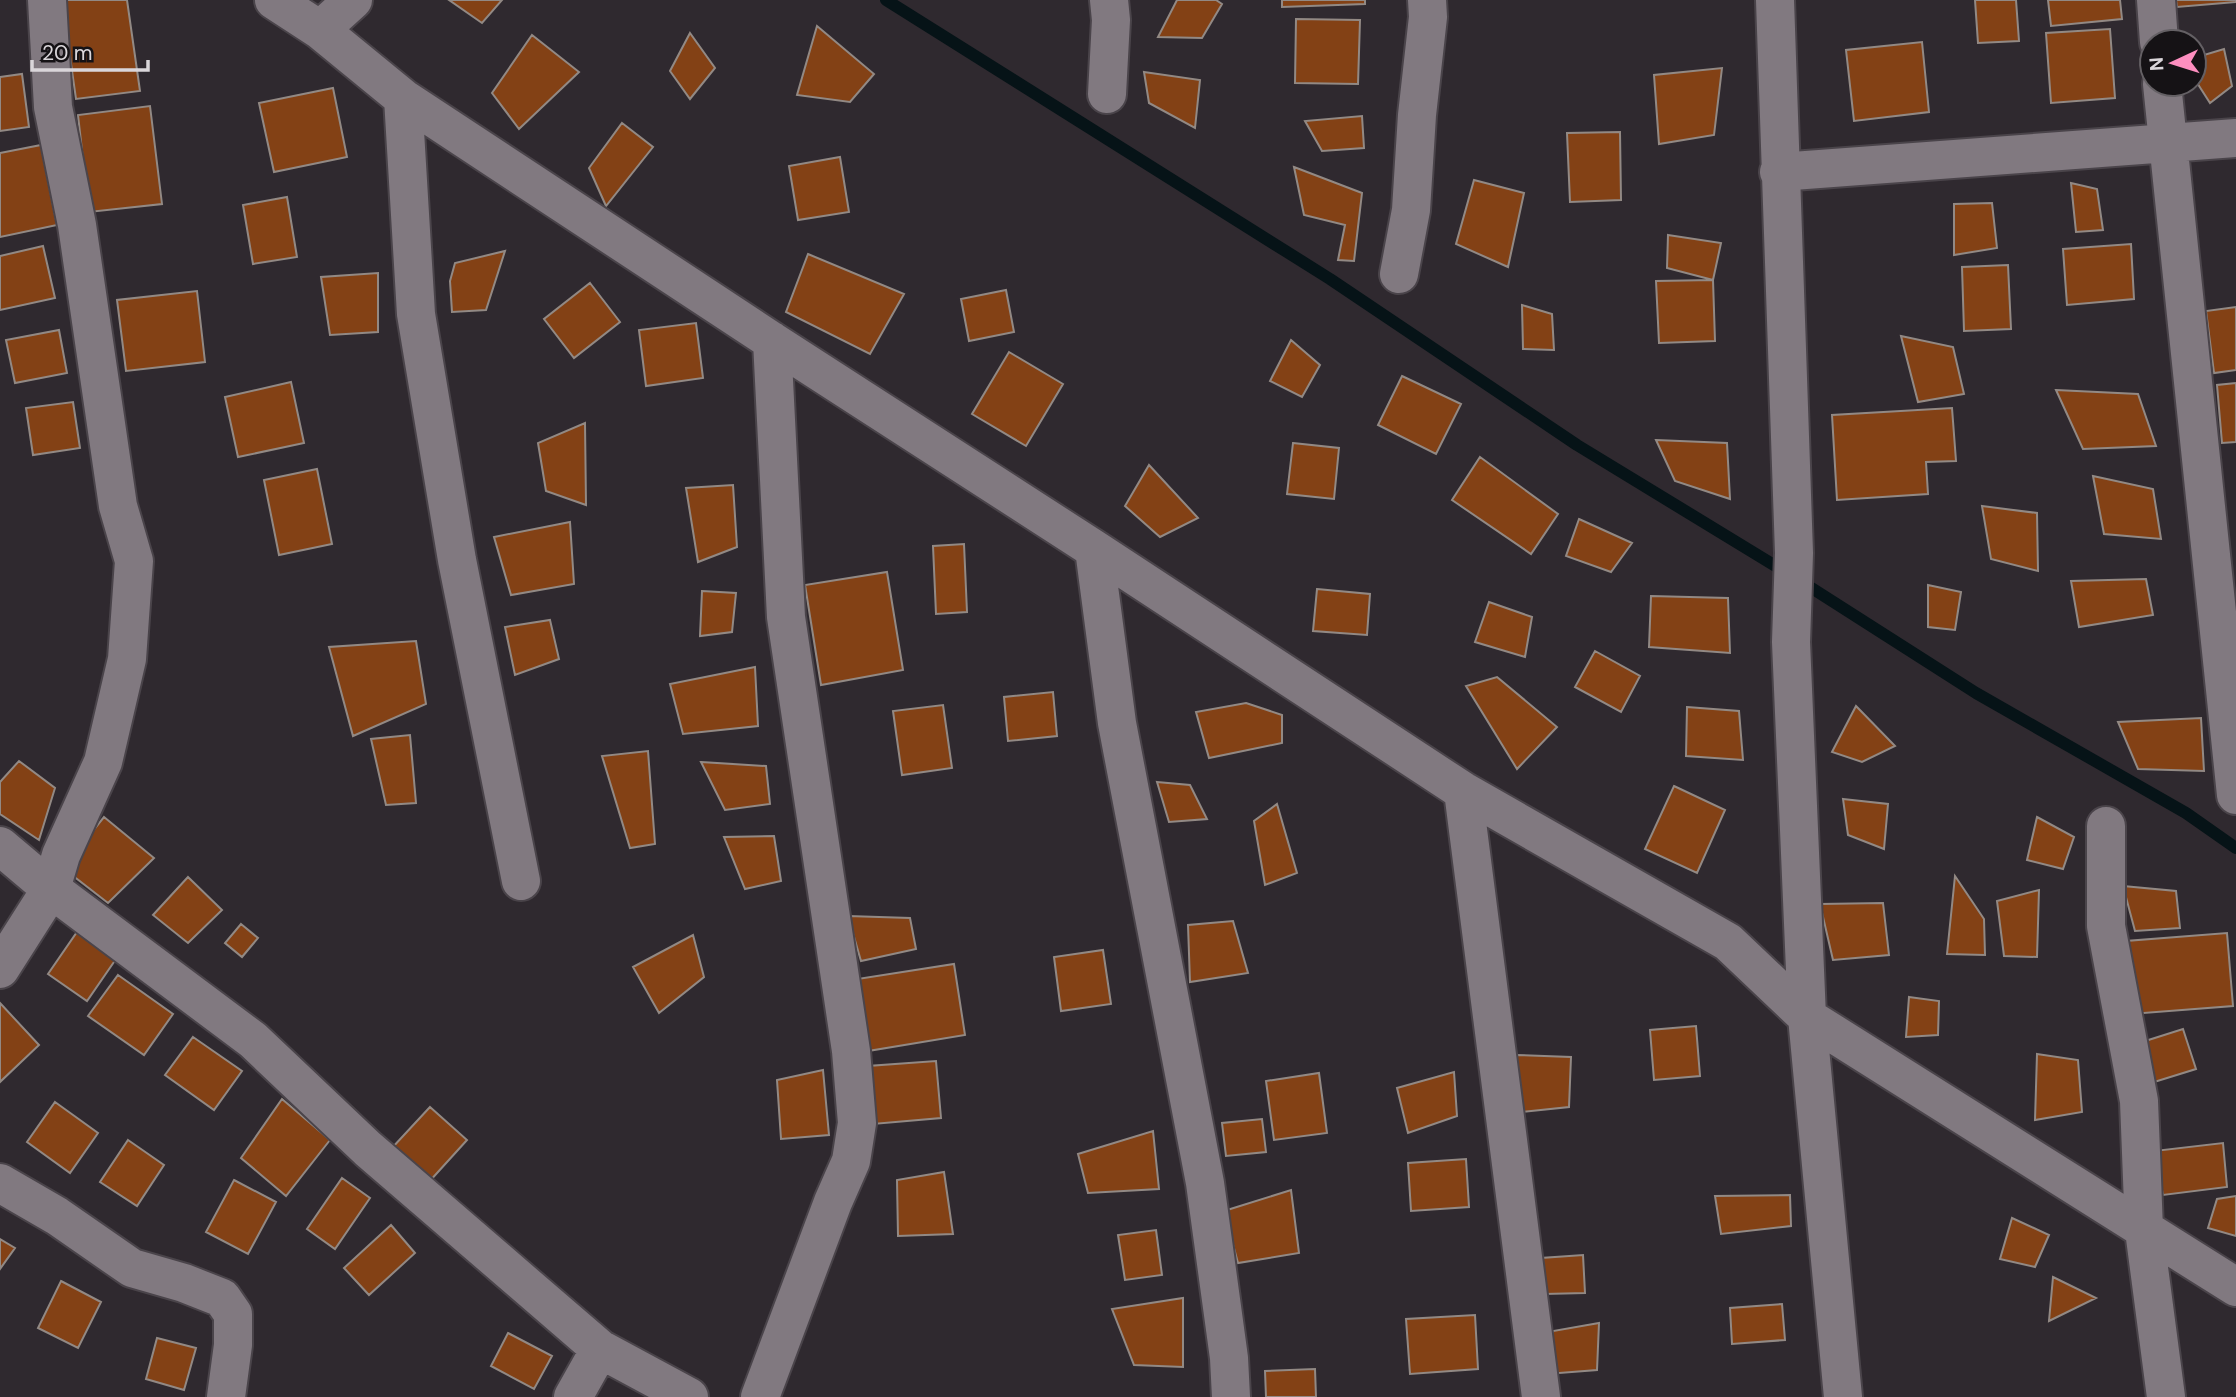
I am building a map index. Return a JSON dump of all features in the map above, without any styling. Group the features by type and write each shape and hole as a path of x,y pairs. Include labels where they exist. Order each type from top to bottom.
{"street":[{"path":"0,969 51,889 61,855 103,762 127,659 134,561 118,506 77,225 53,107 47,0"},
{"path":"274,0 320,30 403,98 772,341 1463,791 1728,942 1807,1017 2236,1287"},
{"path":"320,30 353,0"},
{"path":"1107,94 1111,20 1109,0"},
{"path":"1399,274 1411,210 1417,115 1428,17 1427,0"},
{"path":"1775,0 1794,553 1791,642 1807,1017 1843,1397"},
{"path":"2156,0 2158,28"},
{"path":"403,98 416,314 457,559 521,881"},
{"path":"2163,98 2236,795"},
{"path":"1779,172 2236,138"},
{"path":"760,1397 851,1161 858,1123 850,1051 786,617 772,341"},
{"path":"1094,549 1118,723 1205,1183 1229,1358 1231,1397"},
{"path":"1463,791 1541,1397"},
{"path":"2106,826 2106,926 2140,1101 2144,1230 2166,1397"},
{"path":"0,846 51,889 253,1040 368,1149 600,1349 689,1397"},
{"path":"0,1183 57,1216 132,1268 184,1283 222,1298 233,1314 233,1345 226,1397"},
{"path":"573,1397 600,1349"}],"building":[{"path":"62,0 127,0 140,91 76,99"},
{"path":"449,0 502,0 482,23"},
{"path":"1177,0 1216,0 1222,4 1202,38 1158,37"},
{"path":"1282,0 1365,0 1365,4 1282,7"},
{"path":"1975,0 2016,0 2019,41 1978,43"},
{"path":"2048,0 2120,0 2122,19 2051,26"},
{"path":"2176,0 2236,0 2236,2 2177,7"},
{"path":"1296,19 1360,20 1358,84 1295,83"},
{"path":"817,26 874,74 850,102 797,95"},
{"path":"2110,29 2115,98 2051,103 2046,33"},
{"path":"690,33 715,68 690,99 670,71"},
{"path":"532,35 579,72 519,129 492,93"},
{"path":"1922,42 1929,112 1854,121 1846,50"},
{"path":"2224,49 2232,86 2210,103 2207,98 2208,54"},
{"path":"1722,68 1714,135 1659,144 1654,75"},
{"path":"1144,72 1200,80 1195,128 1149,103"},
{"path":"22,74 29,127 0,131 0,77"},
{"path":"333,88 347,157 274,172 259,103"},
{"path":"150,106 162,204 89,212 78,115"},
{"path":"1362,116 1364,148 1322,151 1305,121"},
{"path":"622,123 653,147 606,206 589,168"},
{"path":"1620,132 1621,200 1570,202 1567,133"},
{"path":"41,145 57,225 0,237 0,153"},
{"path":"840,157 849,212 798,220 789,166"},
{"path":"1294,167 1362,193 1354,261 1338,260 1345,225 1304,215"},
{"path":"1474,180 1524,193 1508,267 1456,244"},
{"path":"2071,183 2097,189 2103,230 2076,232"},
{"path":"287,197 297,257 253,264 243,205"},
{"path":"1992,203 1997,248 1954,255 1954,204"},
{"path":"1668,235 1721,243 1713,280 1667,268"},
{"path":"2131,244 2134,299 2067,305 2063,249"},
{"path":"43,246 55,298 0,310 0,256"},
{"path":"505,251 486,310 452,312 450,281 455,263"},
{"path":"808,254 904,294 870,354 786,312"},
{"path":"2008,265 2011,329 1964,331 1962,267"},
{"path":"378,273 378,332 330,335 321,277"},
{"path":"1713,280 1715,341 1659,343 1656,281"},
{"path":"590,283 620,322 574,358 544,319"},
{"path":"1006,290 1014,332 969,341 961,299"},
{"path":"197,291 205,362 126,371 117,300"},
{"path":"1522,305 1552,314 1554,350 1523,349"},
{"path":"2236,307 2236,370 2214,373 2206,311"},
{"path":"696,323 703,378 646,386 639,330"},
{"path":"59,330 67,373 15,383 6,340"},
{"path":"1901,336 1953,347 1964,394 1918,402"},
{"path":"1291,340 1320,365 1302,397 1270,381"},
{"path":"1009,352 1063,384 1026,446 972,414"},
{"path":"1402,376 1461,404 1436,454 1378,425"},
{"path":"291,382 304,443 238,457 225,397"},
{"path":"2236,383 2236,442 2222,443 2217,385"},
{"path":"2056,390 2138,394 2156,446 2083,449"},
{"path":"73,402 80,448 33,455 26,408"},
{"path":"1952,408 1956,461 1926,462 1928,494 1837,500 1832,415"},
{"path":"585,423 586,505 546,491 538,443"},
{"path":"1656,440 1727,443 1730,499 1675,481"},
{"path":"1293,443 1339,448 1334,499 1287,494"},
{"path":"1480,457 1558,514 1531,554 1452,500"},
{"path":"1149,465 1198,518 1160,537 1125,506"},
{"path":"317,469 332,544 279,555 264,480"},
{"path":"2093,476 2153,489 2161,539 2104,534"},
{"path":"733,485 737,547 698,562 686,488"},
{"path":"1982,506 2037,513 2038,571 1991,559"},
{"path":"1579,519 1632,543 1611,572 1566,556"},
{"path":"570,522 574,584 511,595 494,537"},
{"path":"964,544 967,612 936,614 933,546"},
{"path":"887,572 903,670 821,685 805,585"},
{"path":"2146,579 2153,615 2079,627 2071,581"},
{"path":"1928,585 1961,592 1955,630 1928,627"},
{"path":"1317,589 1370,594 1367,635 1313,631"},
{"path":"702,591 736,593 732,632 700,636"},
{"path":"1651,596 1728,598 1730,653 1649,647"},
{"path":"1489,602 1532,617 1525,657 1475,642"},
{"path":"550,620 559,659 515,675 505,627"},
{"path":"416,641 426,704 353,736 329,647"},
{"path":"1595,651 1640,676 1621,712 1575,687"},
{"path":"755,667 758,726 683,734 670,684"},
{"path":"1497,677 1557,727 1517,769 1466,686"},
{"path":"1053,692 1057,736 1008,741 1004,697"},
{"path":"1246,703 1282,715 1282,743 1209,758 1196,712"},
{"path":"943,705 952,768 902,775 893,711"},
{"path":"1856,706 1895,746 1862,762 1832,752"},
{"path":"1687,707 1739,711 1743,760 1686,756"},
{"path":"2201,718 2204,771 2138,769 2118,722"},
{"path":"410,735 416,803 386,805 371,739"},
{"path":"648,751 655,844 630,848 602,756"},
{"path":"19,761 55,788 39,840 0,814 0,782"},
{"path":"701,762 766,766 770,804 725,810"},
{"path":"1157,782 1190,785 1207,819 1169,822"},
{"path":"1674,786 1725,810 1697,873 1645,849"},
{"path":"1843,799 1888,804 1884,849 1848,835"},
{"path":"1277,804 1297,873 1265,885 1254,821"},
{"path":"104,817 154,858 108,903 63,868"},
{"path":"2037,817 2074,837 2063,869 2027,860"},
{"path":"774,836 781,881 745,889 724,837"},
{"path":"1955,876 1984,919 1985,955 1947,954"},
{"path":"188,877 222,910 188,943 153,915"},
{"path":"2123,886 2176,891 2180,928 2135,931"},
{"path":"2039,890 2037,957 2004,956 1997,901"},
{"path":"1883,903 1889,955 1833,960 1820,904"},
{"path":"848,916 910,918 916,949 861,961"},
{"path":"1233,921 1248,973 1190,982 1188,925"},
{"path":"241,924 258,938 242,957 225,943"},
{"path":"77,932 116,959 87,1001 48,974"},
{"path":"2227,933 2233,1006 2131,1014 2126,941"},
{"path":"693,935 704,977 659,1013 633,967"},
{"path":"1103,950 1111,1004 1061,1011 1054,957"},
{"path":"954,964 965,1035 862,1052 851,980"},
{"path":"118,975 173,1014 144,1055 88,1016"},
{"path":"1909,997 1939,1001 1938,1035 1906,1037"},
{"path":"0,1003 39,1045 0,1082"},
{"path":"1696,1026 1700,1076 1654,1080 1650,1030"},
{"path":"2183,1029 2196,1069 2151,1083 2139,1043"},
{"path":"193,1037 242,1071 214,1110 165,1075"},
{"path":"2037,1054 2078,1060 2082,1112 2035,1120"},
{"path":"1516,1055 1571,1057 1569,1107 1522,1112"},
{"path":"936,1061 941,1118 873,1124 868,1066"},
{"path":"823,1070 829,1135 781,1139 777,1080"},
{"path":"1454,1072 1457,1116 1408,1133 1397,1088"},
{"path":"1319,1073 1327,1133 1274,1140 1266,1081"},
{"path":"282,1099 330,1140 286,1196 241,1158"},
{"path":"55,1102 98,1133 70,1173 27,1142"},
{"path":"430,1107 467,1140 428,1183 391,1149"},
{"path":"1262,1119 1266,1152 1226,1156 1222,1123"},
{"path":"1153,1131 1159,1189 1088,1193 1078,1154"},
{"path":"128,1140 164,1165 137,1206 100,1182"},
{"path":"2223,1143 2227,1187 2163,1195 2154,1151"},
{"path":"1466,1159 1469,1207 1411,1211 1408,1163"},
{"path":"944,1172 953,1234 898,1236 897,1180"},
{"path":"342,1178 370,1198 335,1249 307,1229"},
{"path":"234,1180 276,1202 248,1254 206,1232"},
{"path":"1291,1190 1299,1253 1238,1263 1224,1211"},
{"path":"1790,1195 1791,1226 1721,1234 1715,1196"},
{"path":"2236,1196 2236,1236 2208,1228 2217,1199"},
{"path":"2012,1218 2049,1235 2035,1267 2000,1259"},
{"path":"391,1225 415,1253 369,1295 344,1268"},
{"path":"1156,1230 1162,1275 1125,1280 1118,1235"},
{"path":"0,1239 15,1248 0,1269"},
{"path":"1583,1255 1585,1293 1544,1294 1541,1258"},
{"path":"2053,1277 2096,1298 2049,1321"},
{"path":"61,1281 101,1302 78,1348 38,1328"},
{"path":"1183,1298 1183,1367 1134,1365 1112,1309"},
{"path":"1782,1304 1785,1340 1732,1344 1730,1308"},
{"path":"1475,1315 1478,1369 1410,1374 1406,1319"},
{"path":"1599,1323 1597,1370 1547,1374 1553,1331"},
{"path":"508,1333 552,1356 534,1389 491,1366"},
{"path":"157,1338 196,1348 184,1390 146,1379"},
{"path":"1315,1369 1316,1397 1266,1397 1265,1371"}],"waterway":[{"path":"886,0 1330,279 1577,445 1810,587 1976,693 2186,813 2236,848"}]}
